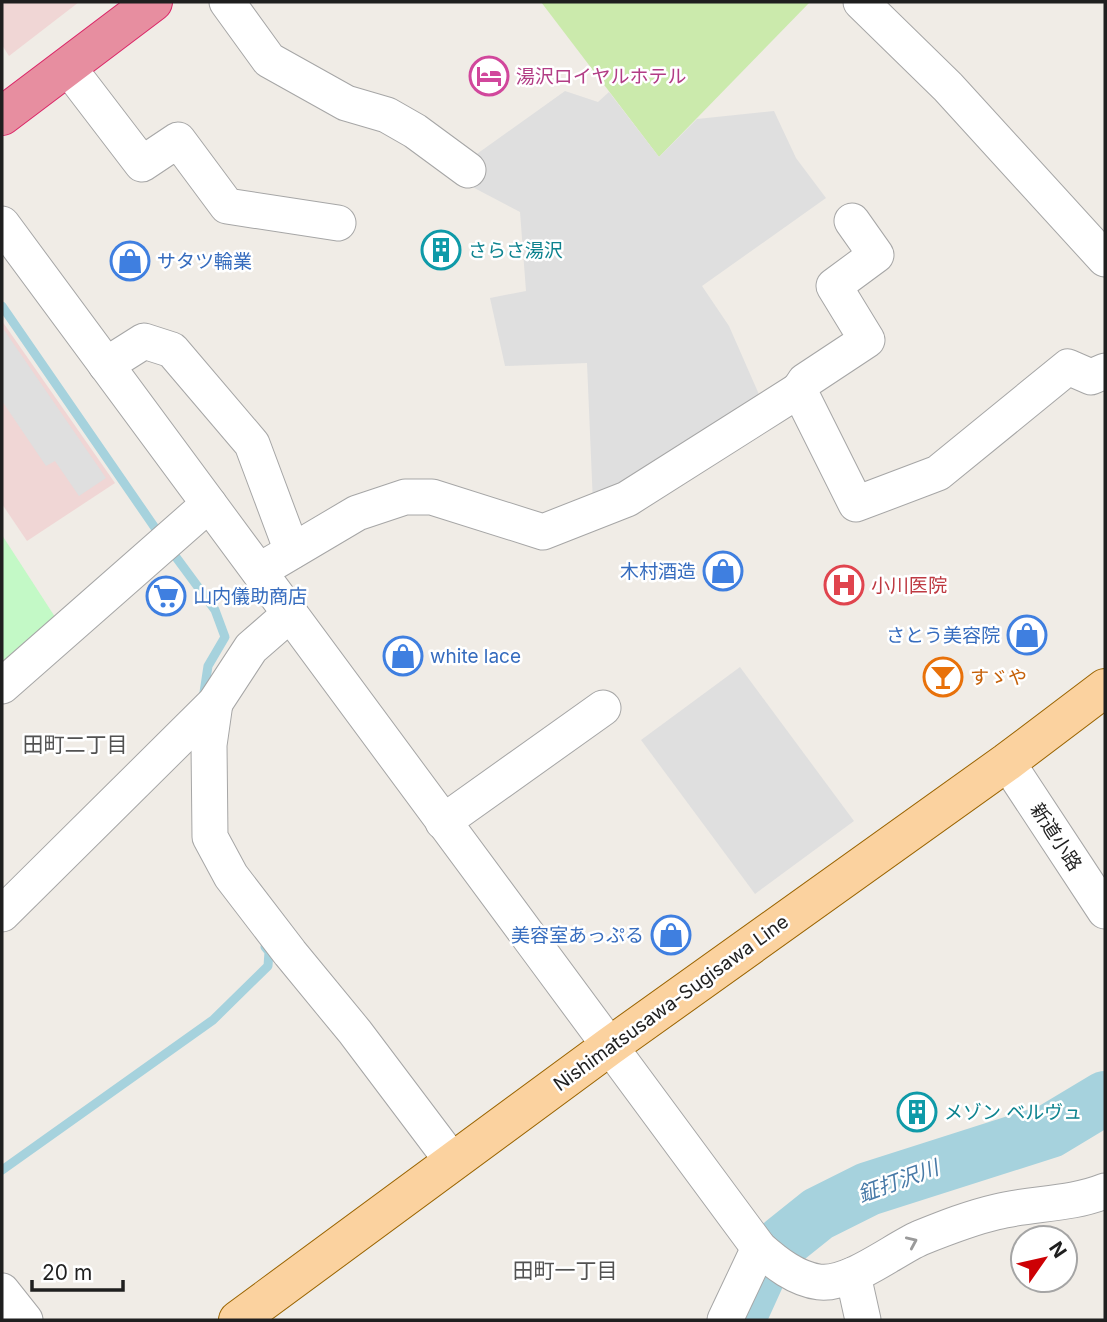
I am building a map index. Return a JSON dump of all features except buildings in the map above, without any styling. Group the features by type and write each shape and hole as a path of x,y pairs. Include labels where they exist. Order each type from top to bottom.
{"highway":[{"path":"2,116 153,2"}],"main road":[{"name":"Nishimatsusawa-Sugisawa Line","path":"238,1320 610,1046 1007,762 1105,688"}],"street":[{"path":"227,2 270,60 346,103 387,115 468,170"},
{"path":"861,2 948,87 1105,259"},
{"path":"67,66 142,164 178,140 227,206 338,223"},
{"path":"259,572 357,513 405,497 432,497 543,532 627,499 799,390 805,381 867,340 834,286 876,255 852,220"},
{"path":"2,224 443,822 770,1258 820,1282 853,1275 903,1245 946,1228 997,1212 1086,1199 1105,1191"},
{"path":"106,365 144,341 173,351 252,444 292,551"},
{"path":"799,390 856,504 938,473 1068,367 1091,377 1105,371"},
{"path":"2,686 209,503"},
{"path":"2,914 215,703 251,648 290,614"},
{"path":"215,703 209,745 210,837 231,876 355,1032 453,1162"},
{"path":"443,822 603,708"},
{"name":"新道小路","path":"1007,762 1105,911"},
{"path":"725,1320 770,1258"},
{"path":"853,1275 863,1320"},
{"path":"2,1291 25,1320"}],"shaded area":[{"path":"2,2 79,2 9,56 2,45"},
{"path":"565,91 598,102 609,92 659,157 697,119 774,111 796,158 826,198 702,286 729,326 761,399 593,504 587,363 505,366 490,298 526,291 520,212 461,181 474,156"},
{"path":"2,321 115,483 27,541 2,504"},
{"path":"2,327 106,478 79,496 55,461 46,466 2,401"},
{"path":"740,667 854,821 755,894 641,740"}],"green space":[{"path":"541,2 810,2 659,157"},
{"path":"2,535 57,620 2,672"}],"waterway":[{"path":"2,306 162,538"},
{"path":"170,549 215,610 225,637 208,666 203,699"},
{"path":"2,1170 213,1020 268,966 269,952 265,947"},
{"name":"鉦打沢川","path":"744,1307 759,1274 783,1242 818,1214 868,1189 1050,1131 1105,1098"}],"place":[{"name":"湯沢ロイヤルホテル","path":"489,76"},
{"name":"さらさ湯沢","path":"441,250"},
{"name":"サタツ輪業","path":"130,261"},
{"name":"木村酒造","path":"723,571"},
{"name":"小川医院","path":"844,585"},
{"name":"山内儀助商店","path":"166,596"},
{"name":"さとう美容院","path":"1027,635"},
{"name":"white lace","path":"403,656"},
{"name":"すゞや","path":"943,677"},
{"name":"美容室あっぷる","path":"671,935"},
{"name":"メゾン ベルヴュ","path":"917,1112"}],"district":[{"name":"田町二丁目","path":"75,744"},
{"name":"田町一丁目","path":"565,1270"}]}
